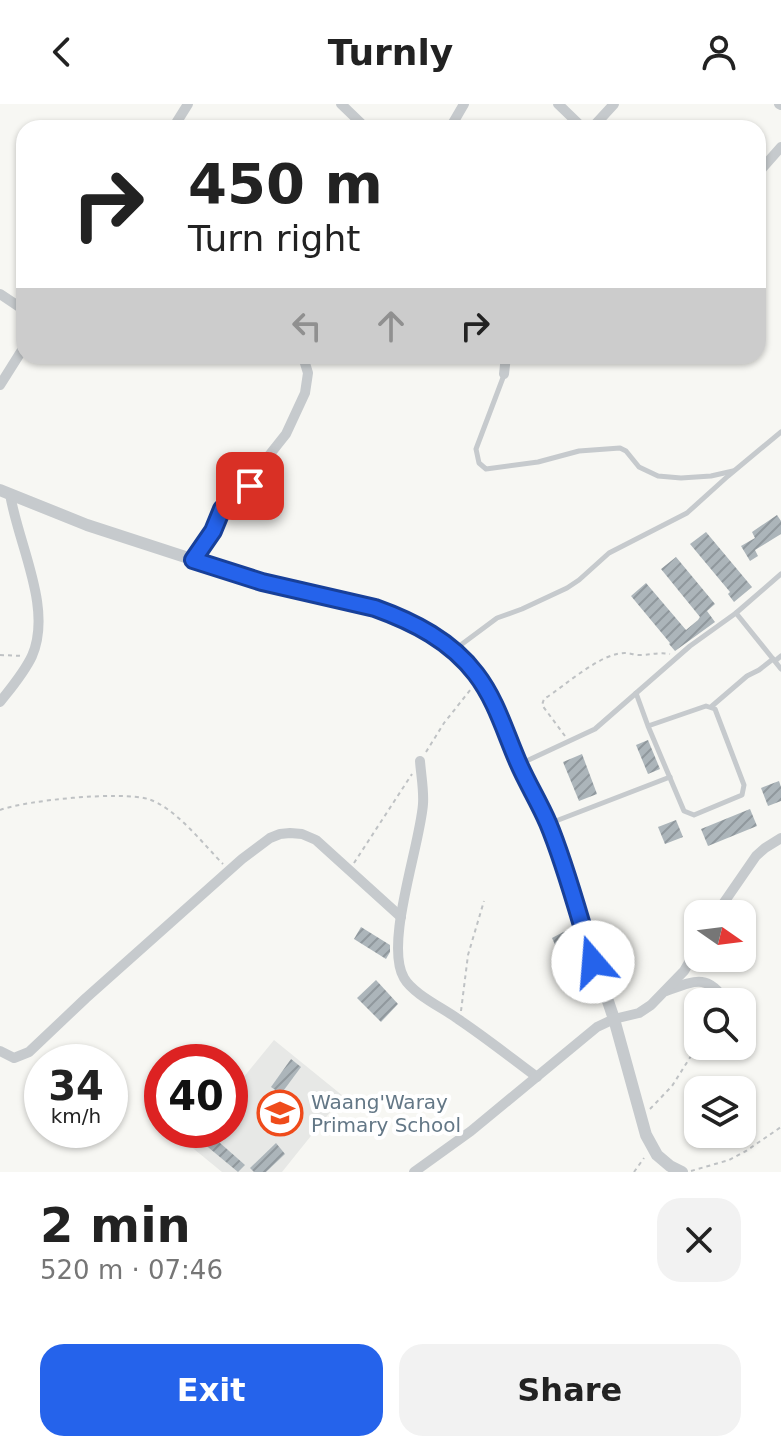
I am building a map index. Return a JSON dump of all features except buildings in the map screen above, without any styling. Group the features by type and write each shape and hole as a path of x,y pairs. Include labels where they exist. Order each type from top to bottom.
{"street":[{"path":"341,104 358,120"},
{"path":"558,104 575,120"},
{"path":"599,120 614,104"},
{"path":"766,164 781,147"},
{"path":"0,385 16,360"},
{"path":"193,560 213,531 222,509 246,491 286,434 305,393 308,373 305,364"},
{"path":"504,374 505,364"},
{"path":"5,492 87,525 262,582 375,608 444,641 453,650 475,673 495,704 548,824 614,1019 640,1118 652,1147 663,1160 684,1172"},
{"path":"0,702 32,657 39,629 38,608 5,492"},
{"path":"420,761 423,803 401,917 398,956 404,980 537,1077"},
{"path":"0,1051 14,1058 29,1052 229,870 270,838 280,834 302,834 316,840 401,917"},
{"path":"726,900 756,856 781,838"},
{"path":"414,1172 471,1131 587,1035 614,1019 639,1013 684,971"},
{"path":"664,992 702,982 717,988"}],"lane":[{"path":"509,364 476,449 479,463 486,469 538,462 579,451 620,448 639,467 658,476 681,478 734,471"},
{"path":"453,650 497,618 567,588 609,553 687,513 781,432"},
{"path":"519,764 595,729 781,574"},
{"path":"736,613 781,669"},
{"path":"648,726 712,706 747,676 781,656"},
{"path":"636,693 684,811 694,815 742,795 744,791 712,706"},
{"path":"548,824 670,777"}],"path":[{"path":"569,741 545,711 542,705 544,699 589,666 623,653 662,652 679,656"},
{"path":"0,655 32,657"},
{"path":"0,810 44,801 122,796 149,799 178,819 229,870"},
{"path":"459,1020 468,955 484,901"},
{"path":"640,1118 672,1086 688,1060"},
{"path":"684,1172 729,1160 781,1127"},
{"path":"634,1172 652,1147"}],"shaded area":[{"name":"Waang'Waray Primary School","path":"274,1040 343,1096 282,1172 222,1172 193,1148 248,1148 248,1072"}],"place":[{"name":"Waang'Waray Primary School","path":"280,1113"}],"route":[{"path":"250,486 222,509 213,531 193,560 262,582 390,613 444,641 466,663 495,704 548,824 593,962"}]}
